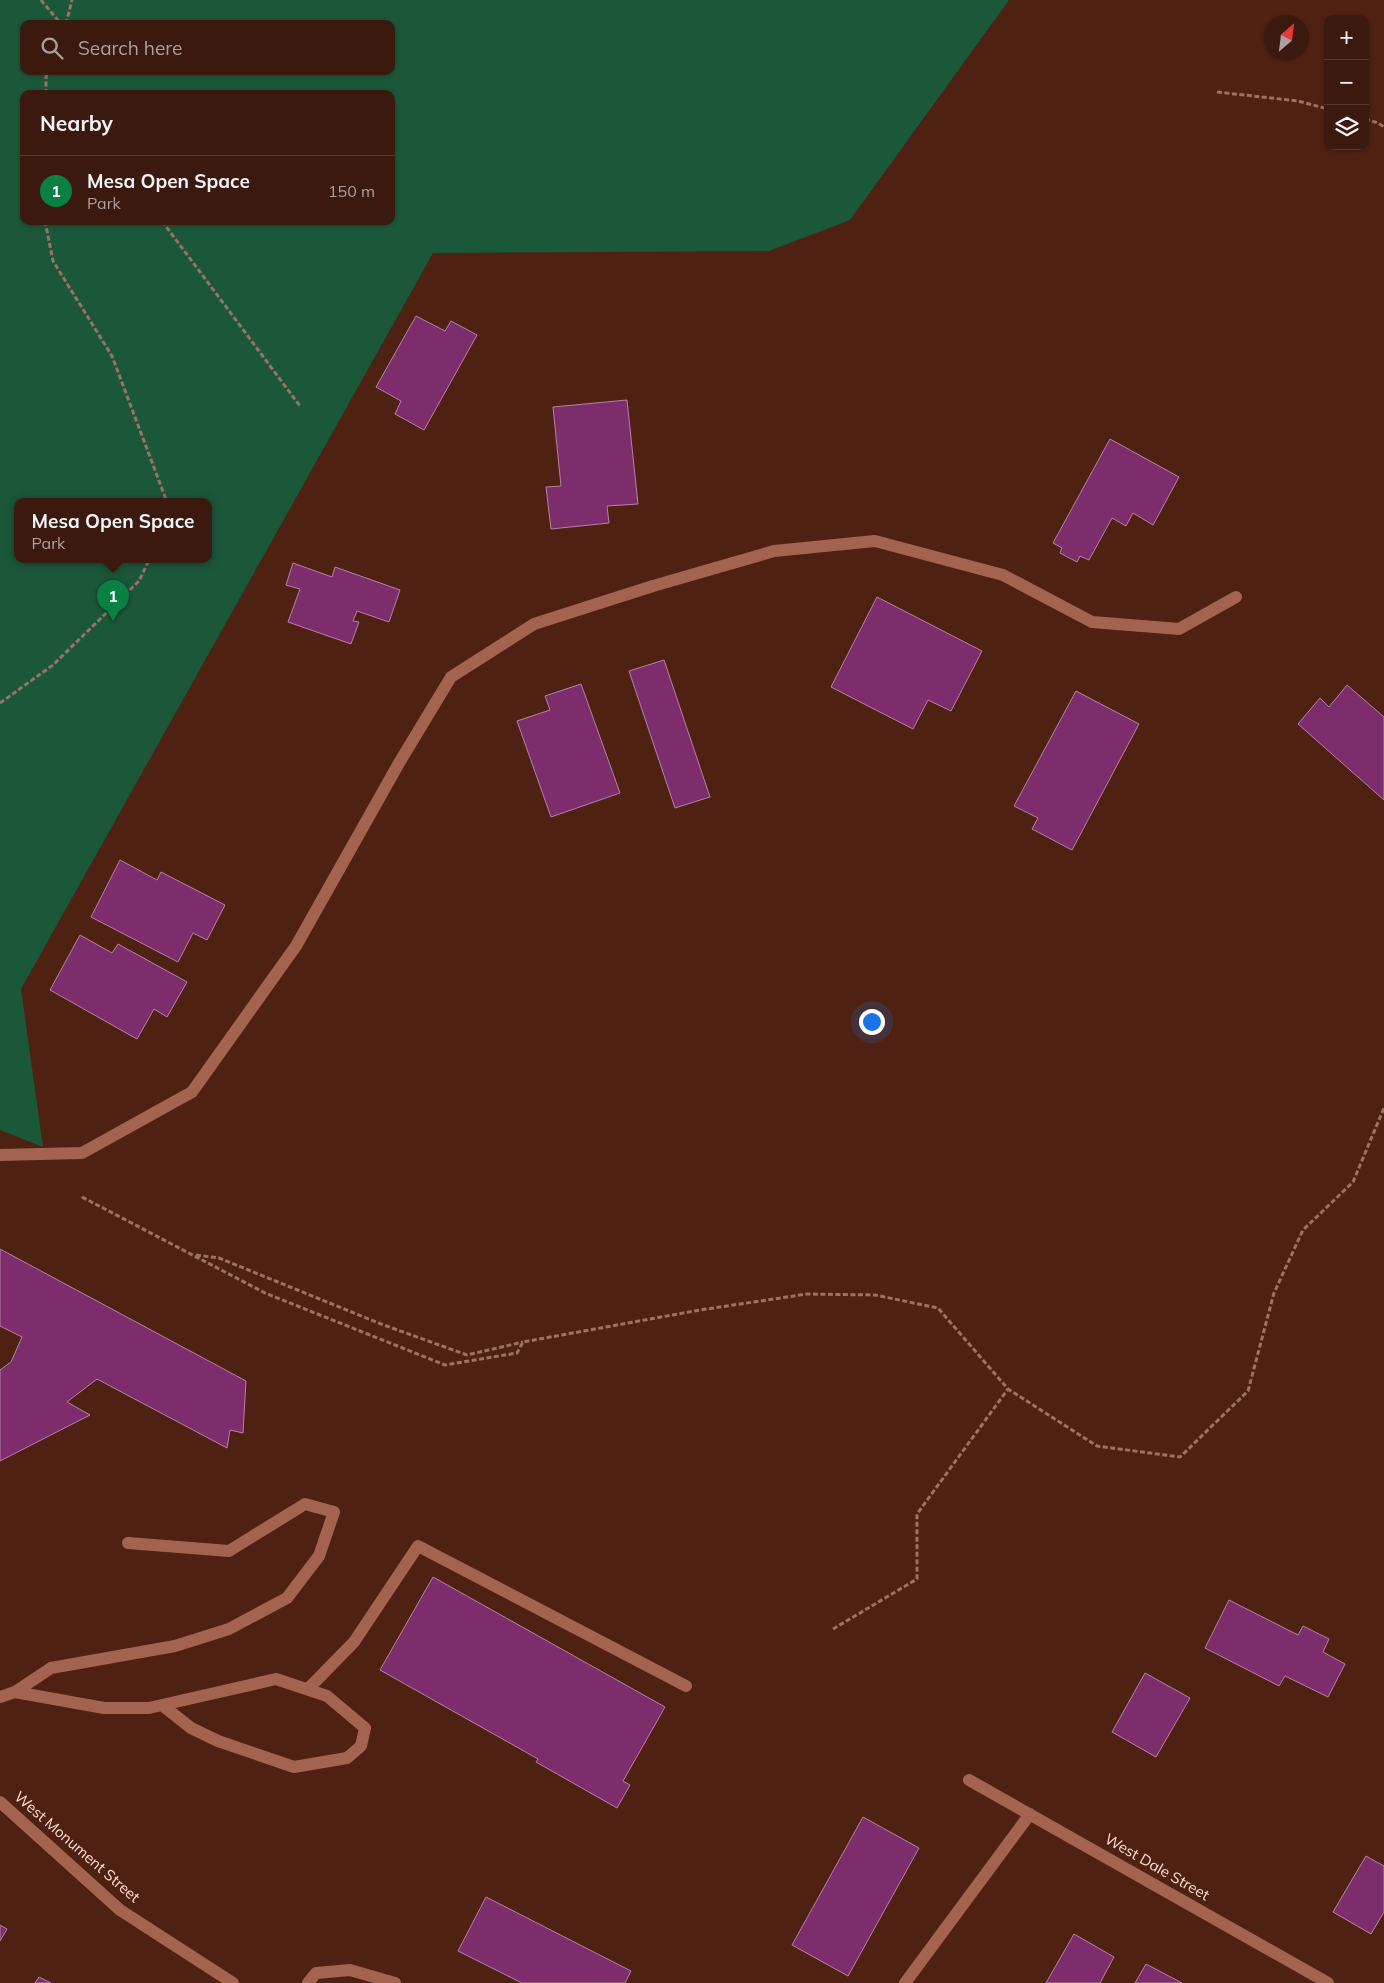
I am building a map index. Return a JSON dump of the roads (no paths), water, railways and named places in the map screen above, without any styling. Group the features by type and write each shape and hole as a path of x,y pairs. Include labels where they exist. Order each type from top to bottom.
{"street":[{"path":"0,1155 82,1153 192,1092 296,946 399,763 451,677 534,624 653,586 774,551 875,541 1003,575 1092,622 1179,629 1236,597"},
{"path":"0,1697 15,1692 51,1668 174,1646 229,1629 287,1598 319,1556 334,1512 305,1504 229,1552 128,1543"},
{"path":"308,1689 354,1642 418,1546 686,1686"},
{"path":"15,1692 104,1708 149,1708 276,1678 327,1696 365,1728 361,1746 347,1758 294,1767 191,1728 162,1705"},
{"name":"West Dale Street","path":"969,1780 1328,1983"},
{"name":"West Monument Street","path":"0,1802 120,1910 233,1983"},
{"path":"905,1983 1030,1814"},
{"path":"308,1983 316,1972 350,1970 395,1983"}],"place":[{"name":"Mesa Open Space","path":"113,621"}]}
